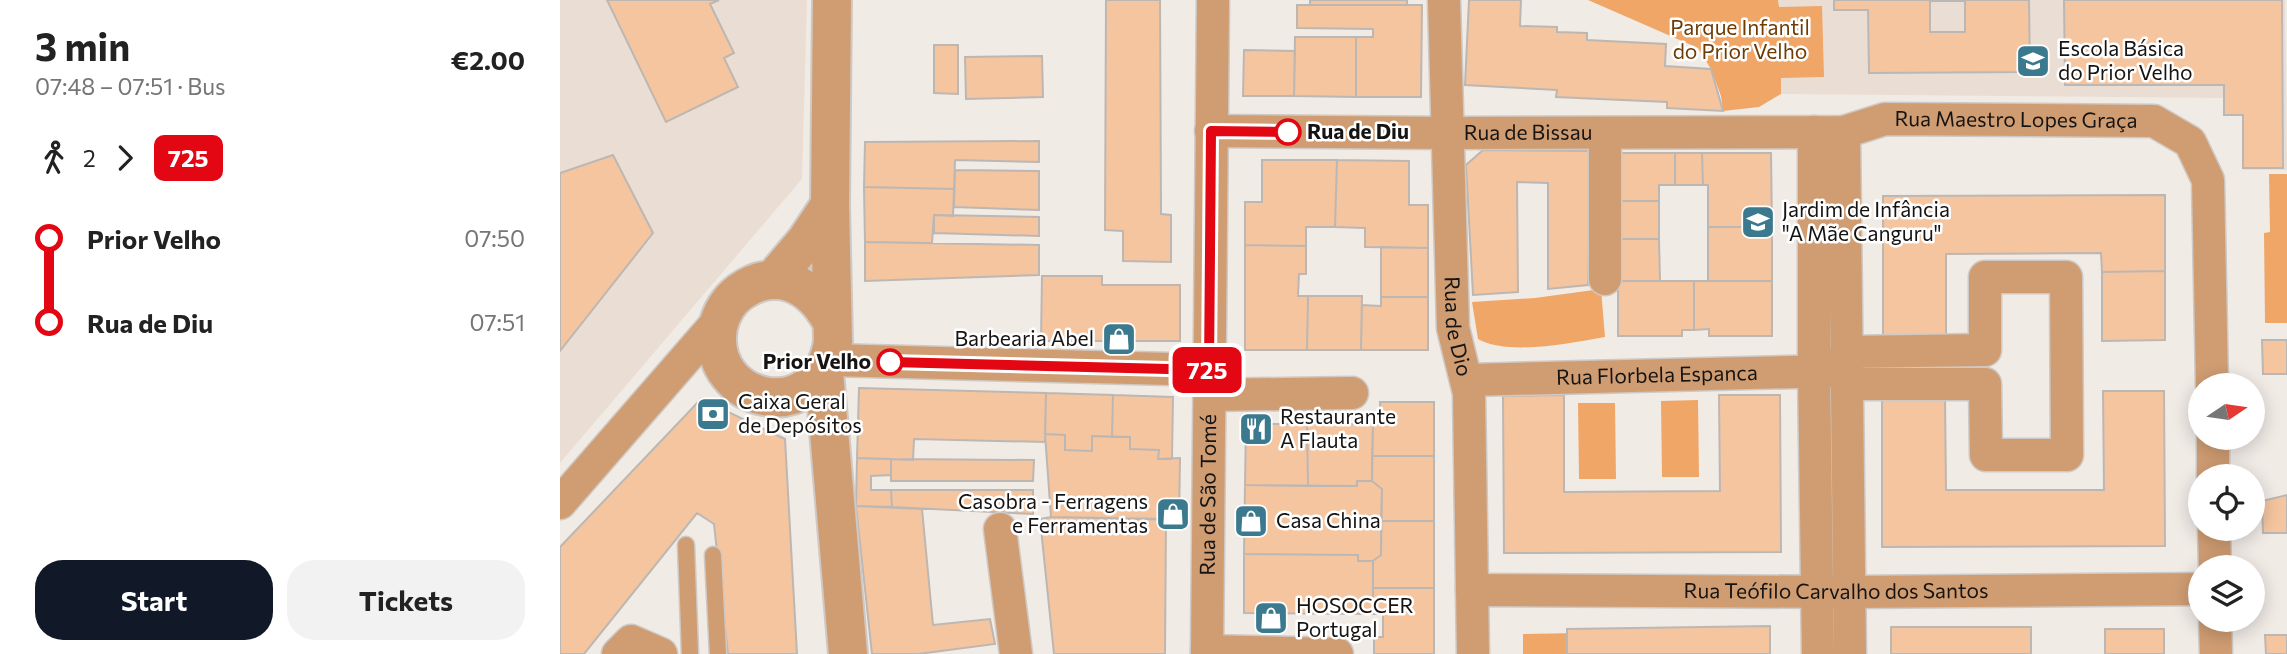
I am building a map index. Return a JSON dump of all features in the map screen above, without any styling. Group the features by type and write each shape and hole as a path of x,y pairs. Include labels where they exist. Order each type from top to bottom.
{"street":[{"path":"832,0 830,205 833,342 827,366 831,470 848,654"},
{"name":"Rua de São Tomé","path":"1207,652 1213,0"},
{"name":"Rua de Dio","path":"1444,0 1452,328 1468,380 1473,654"},
{"name":"Rua Maestro Lopes Graça","path":"1829,132 1885,119 2154,121 2190,142 2208,180 2212,373"},
{"name":"Rua de Bissau","path":"1211,131 1829,132"},
{"path":"1829,132 1846,369 1850,654"},
{"path":"1818,654 1814,371 1829,132"},
{"path":"1605,133 1605,279"},
{"path":"773,281 806,241 830,205"},
{"path":"1985,277 2066,277 2067,455 1986,455 1985,384 1985,277"},
{"path":"560,503 720,318 735,296 746,288 773,281 792,283 809,291 832,322"},
{"path":"720,318 718,349 720,359 730,377 746,390 765,397 799,425 831,470"},
{"path":"1846,369 1985,350"},
{"path":"765,397 787,397 803,391 827,366 1209,383 1352,393"},
{"path":"1846,369 1985,384"},
{"name":"Rua Florbela Espanca","path":"1468,380 1846,369"},
{"path":"1000,529 1016,654"},
{"name":"Rua Teófilo Carvalho dos Santos","path":"1472,590 1850,592 2188,589"},
{"path":"2216,632 2216,654"},
{"path":"618,654 631,641 661,654"},
{"path":"1207,652 1337,654"}],"lane":[{"path":"686,545 690,654"},
{"path":"713,555 718,654"}],"shaded area":[{"path":"560,0 807,0 802,179 560,463"},
{"name":"Escola Básica do Prior Velho","path":"1778,0 2285,0 2287,170 2243,170 2243,116 2224,115 2224,98 1781,94"}],"green space":[{"name":"Parque Infantil do Prior Velho","path":"1588,0 1778,0 1779,7 1822,6 1824,77 1781,78 1781,94 1759,107 1723,111 1721,96 1711,69 1698,48"},
{"path":"2269,174 2287,174 2287,323 2265,323 2264,233 2270,232"},
{"path":"1601,289 1605,337 1540,347 1506,347 1478,339 1472,302 1535,298"},
{"path":"1698,400 1699,477 1662,477 1661,401"},
{"path":"1578,403 1615,403 1616,479 1579,479"},
{"path":"1579,633 1579,654 1523,654 1523,634"}],"building":[{"path":"607,0 719,0 710,4 734,53 724,58 738,87 666,122"},
{"path":"1106,0 1160,0 1161,214 1171,215 1171,262 1123,261 1123,231 1105,230"},
{"path":"1310,0 1407,0 1407,5 1310,5"},
{"path":"1469,0 1521,0 1520,26 1557,27 1557,32 1587,33 1587,40 1666,44 1665,66 1711,69 1723,111 1667,108 1667,102 1556,97 1557,90 1465,85"},
{"path":"1834,0 2029,0 2030,72 1869,73 1868,10 1834,10","holes":["1930,1 1965,1 1965,32 1930,32"]},
{"path":"2064,0 2282,0 2283,168 2243,168 2243,115 2224,115 2224,85 2065,85"},
{"path":"1297,5 1422,5 1421,97 1356,97 1356,37 1373,37 1373,29 1297,28"},
{"path":"1295,37 1356,37 1356,97 1294,96"},
{"path":"934,45 958,45 958,94 934,93"},
{"path":"1244,50 1295,51 1294,96 1243,96"},
{"path":"1042,56 1043,97 966,99 965,57"},
{"path":"1039,141 1039,162 955,160 954,189 864,187 865,142"},
{"path":"1483,150 1591,151 1588,285 1548,289 1548,183 1517,182 1518,292 1473,295 1466,165"},
{"path":"1618,153 1675,153 1675,185 1659,185 1659,201 1618,201"},
{"path":"1675,153 1702,153 1703,185 1675,185"},
{"path":"1702,153 1771,153 1772,227 1708,227 1708,185 1703,185"},
{"path":"613,155 653,233 560,351 560,173"},
{"path":"1262,160 1337,160 1335,227 1306,227 1306,246 1245,245 1245,202 1262,202"},
{"path":"1337,160 1409,161 1409,205 1428,205 1428,248 1365,247 1365,228 1335,227"},
{"path":"955,170 1039,171 1039,210 954,207"},
{"path":"864,187 954,189 953,216 934,215 932,243 865,242"},
{"path":"2165,195 2165,271 2102,272 2101,253 1946,254 1946,345 1883,346 1883,196"},
{"path":"1618,201 1659,201 1659,239 1618,239"},
{"path":"934,215 1039,217 1039,236 934,233"},
{"path":"1708,227 1772,227 1772,281 1708,281"},
{"path":"1618,239 1659,239 1660,281 1618,281"},
{"path":"865,242 1039,245 1039,275 865,281"},
{"path":"1245,245 1306,246 1306,274 1299,274 1298,296 1308,296 1307,350 1245,350"},
{"path":"1381,247 1428,248 1428,297 1381,297"},
{"path":"2165,271 2165,340 2102,341 2102,272"},
{"path":"1042,276 1102,276 1102,285 1180,285 1180,341 1041,341"},
{"path":"1618,281 1694,281 1694,330 1682,330 1682,336 1618,336"},
{"path":"1694,281 1772,281 1772,336 1709,336 1709,329 1694,330"},
{"path":"1308,296 1362,296 1361,350 1307,350"},
{"path":"1381,297 1428,297 1428,350 1361,350 1362,305 1381,306"},
{"path":"2262,340 2287,340 2287,374 2263,373"},
{"path":"859,388 1046,393 1045,442 914,439 913,460 857,458"},
{"path":"2103,391 2164,391 2165,546 1882,547 1882,397 1945,397 1946,490 2104,490"},
{"path":"1046,393 1113,395 1112,437 1092,436 1092,451 1065,450 1065,435 1045,434"},
{"path":"1113,395 1173,397 1172,459 1158,459 1159,450 1130,449 1130,437 1112,437"},
{"path":"1564,395 1564,492 1720,491 1719,395 1780,395 1781,552 1504,553 1503,396"},
{"path":"701,399 785,439 797,654 728,654 714,524 697,513 584,654 560,654 560,547"},
{"path":"1380,402 1434,402 1434,456 1372,456 1373,424 1381,424"},
{"path":"1246,424 1307,424 1308,486 1245,485"},
{"path":"1307,424 1373,424 1372,481 1357,481 1357,486 1308,486"},
{"path":"1045,434 1065,435 1065,450 1092,451 1092,436 1130,437 1130,449 1159,450 1158,459 1180,458 1179,520 1051,517"},
{"path":"1372,456 1434,456 1434,521 1381,521 1382,489 1372,481"},
{"path":"857,458 891,459 891,475 871,476 871,490 891,490 892,507 856,506"},
{"path":"891,459 1034,460 1033,481 891,481"},
{"path":"1357,481 1372,481 1382,489 1381,555 1373,561 1358,561 1358,555 1244,554 1245,485 1357,486"},
{"path":"891,490 1033,490 1033,514 892,507"},
{"path":"2287,495 2287,533 2265,533 2265,500"},
{"path":"856,506 922,509 933,625 990,619 995,644 918,654 872,654"},
{"path":"1040,519 1166,519 1165,654 1054,654"},
{"path":"1381,521 1434,521 1434,588 1373,588 1373,561 1381,555"},
{"path":"1244,554 1358,555 1358,561 1373,561 1373,614 1244,613"},
{"path":"1373,588 1434,588 1434,654 1374,654 1374,637 1383,637 1383,614 1373,614"},
{"path":"1770,626 1770,654 1567,654 1567,629"},
{"path":"1891,627 2031,627 2031,654 1891,654"},
{"path":"2105,629 2164,629 2164,654 2105,654"},
{"path":"2265,635 2287,635 2287,654 2266,654"}],"bus line":[{"name":"725","path":"890,362 1209,370 1211,131 1288,132"}],"place":[{"name":"Escola Básica do Prior Velho","path":"2033,61"},
{"name":"Rua de Diu","path":"1288,132"},
{"name":"Jardim de Infância \"A Mãe Canguru\"","path":"1758,222"},
{"name":"Barbearia Abel","path":"1119,339"},
{"name":"Prior Velho","path":"890,362"},
{"name":"Caixa Geral de Depósitos","path":"713,414"},
{"name":"Restaurante A Flauta","path":"1256,429"},
{"name":"Casobra - Ferragens e Ferramentas","path":"1173,514"},
{"name":"Casa China","path":"1251,521"},
{"name":"HOSOCCER Portugal","path":"1271,618"}]}
